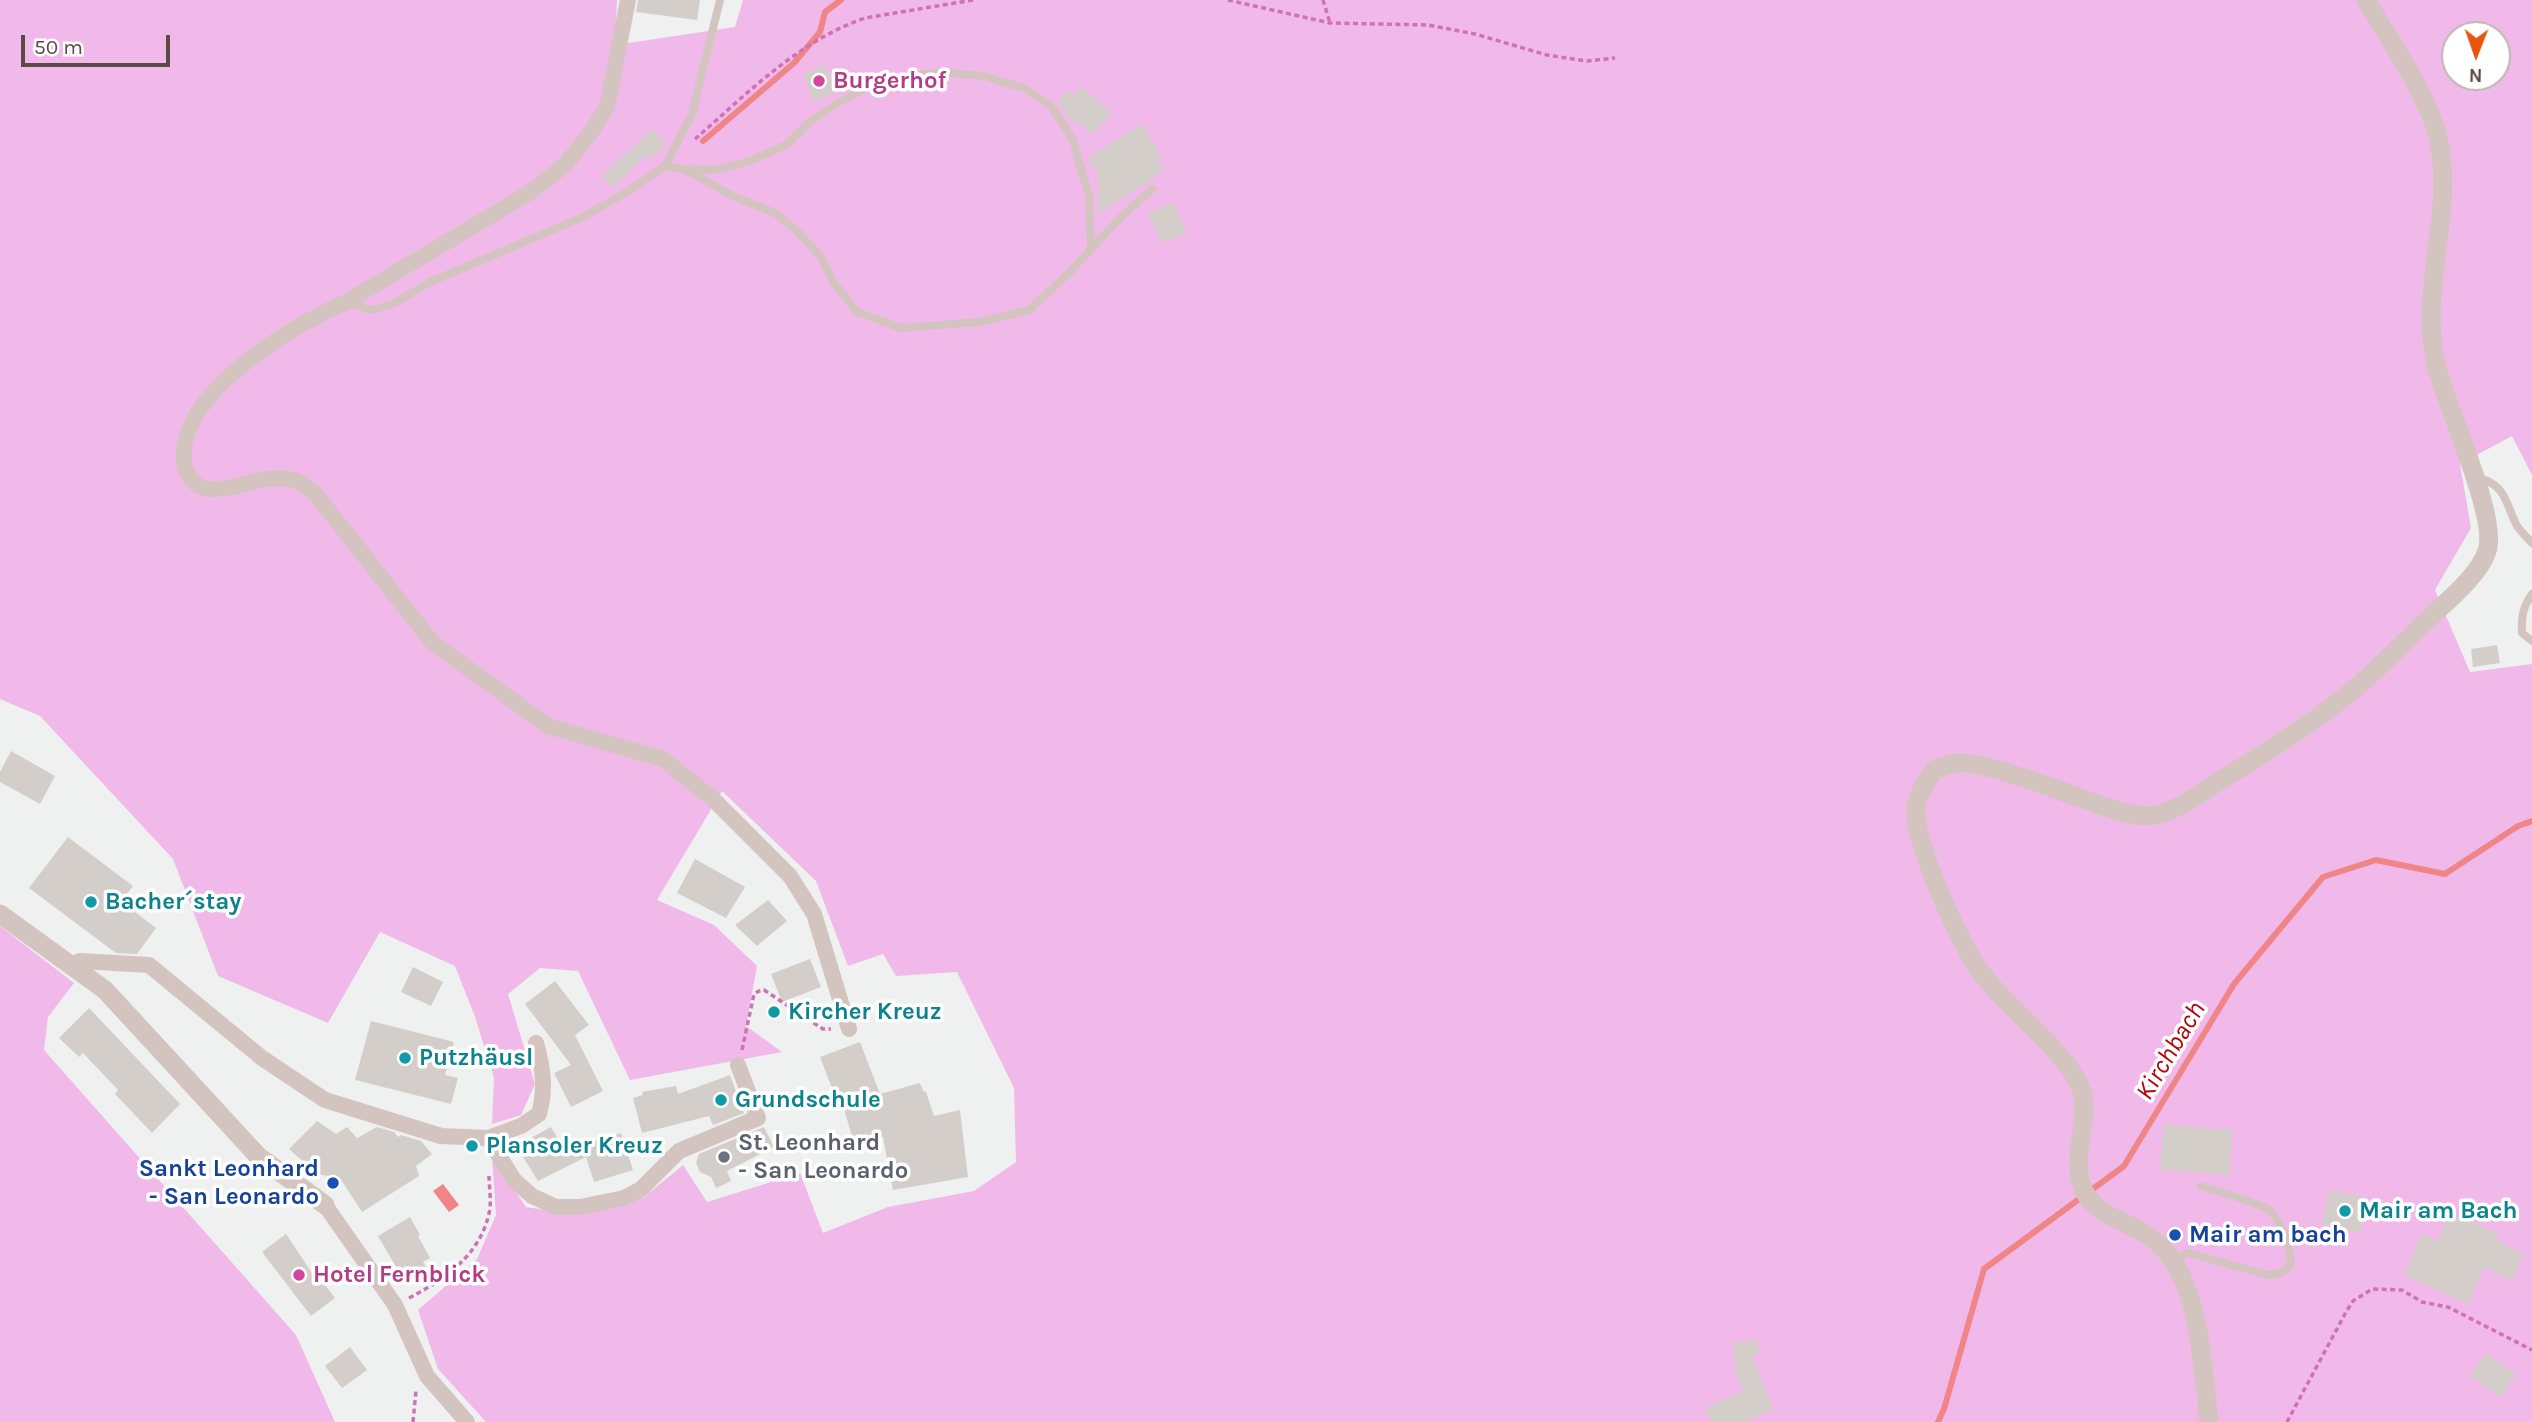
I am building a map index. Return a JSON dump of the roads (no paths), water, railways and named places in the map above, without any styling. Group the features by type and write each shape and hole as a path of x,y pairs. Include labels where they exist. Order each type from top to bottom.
{"street":[{"path":"628,0 607,107 565,164 529,193 346,302 317,315 237,369 199,408 187,432 183,456 184,471 195,483 206,489 226,488 277,477 300,482 317,496 433,643 548,726 663,759 712,798 790,876 814,914 849,1029"},
{"path":"2209,1422 2197,1326 2186,1289 2172,1260 2156,1241 2137,1227 2092,1205 2083,1189 2079,1170 2084,1106 2080,1087 2069,1068 1993,987 1969,955 1920,842 1916,808 1921,790 1934,770 1958,762 1992,769 2127,814 2152,815 2177,808 2278,745 2358,685 2454,595 2477,569 2488,550 2489,528 2475,477 2445,396 2435,359 2431,326 2432,284 2442,193 2438,137 2416,85 2366,0"},
{"path":"0,914 105,990 258,1156 325,1205 395,1305 427,1376 467,1422"},
{"path":"70,966 80,961 149,965 262,1058 325,1100 441,1136 488,1138 521,1126 539,1114 544,1095 543,1070 536,1043"},
{"path":"488,1138 514,1180 532,1196 556,1207 580,1207 624,1198 641,1188 679,1150 758,1118 738,1065"}],"lane":[{"path":"346,302 372,310 395,303 430,282 583,217 665,166 692,114 720,0"},
{"path":"665,166 715,170 750,161 786,145 812,120 841,101 882,80 940,72 984,76 1026,89 1051,106 1072,138 1089,196 1091,248"},
{"path":"684,169 733,196 775,213 798,232 821,257 834,283 857,312 901,328 980,322 1028,310 1153,189"},
{"path":"2475,477 2486,479 2500,488 2518,529 2532,543"},
{"path":"2532,594 2524,606 2521,618 2522,633 2532,641"},
{"path":"2172,1260 2188,1253 2268,1275 2280,1273 2291,1265 2291,1253 2286,1237 2269,1210 2201,1186"}],"waterway":[{"path":"703,141 794,63 820,32 825,12 841,0"},
{"name":"Kirchbach","path":"1938,1422 1984,1269 2124,1166 2234,984 2323,877 2376,860 2445,874 2518,826 2532,821"}],"place":[{"name":"Burgerhof","path":"819,81"},
{"name":"Bacher´stay","path":"91,902"},
{"name":"Kircher Kreuz","path":"774,1012"},
{"name":"Putzhäusl","path":"405,1058"},
{"name":"Grundschule","path":"721,1100"},
{"name":"Plansoler Kreuz","path":"472,1146"},
{"name":"St. Leonhard - San Leonardo","path":"724,1157"},
{"name":"Sankt Leonhard - San Leonardo","path":"333,1183"},
{"name":"Mair am Bach","path":"2345,1211"},
{"name":"Mair am bach","path":"2175,1235"},
{"name":"Hotel Fernblick","path":"299,1275"}]}
